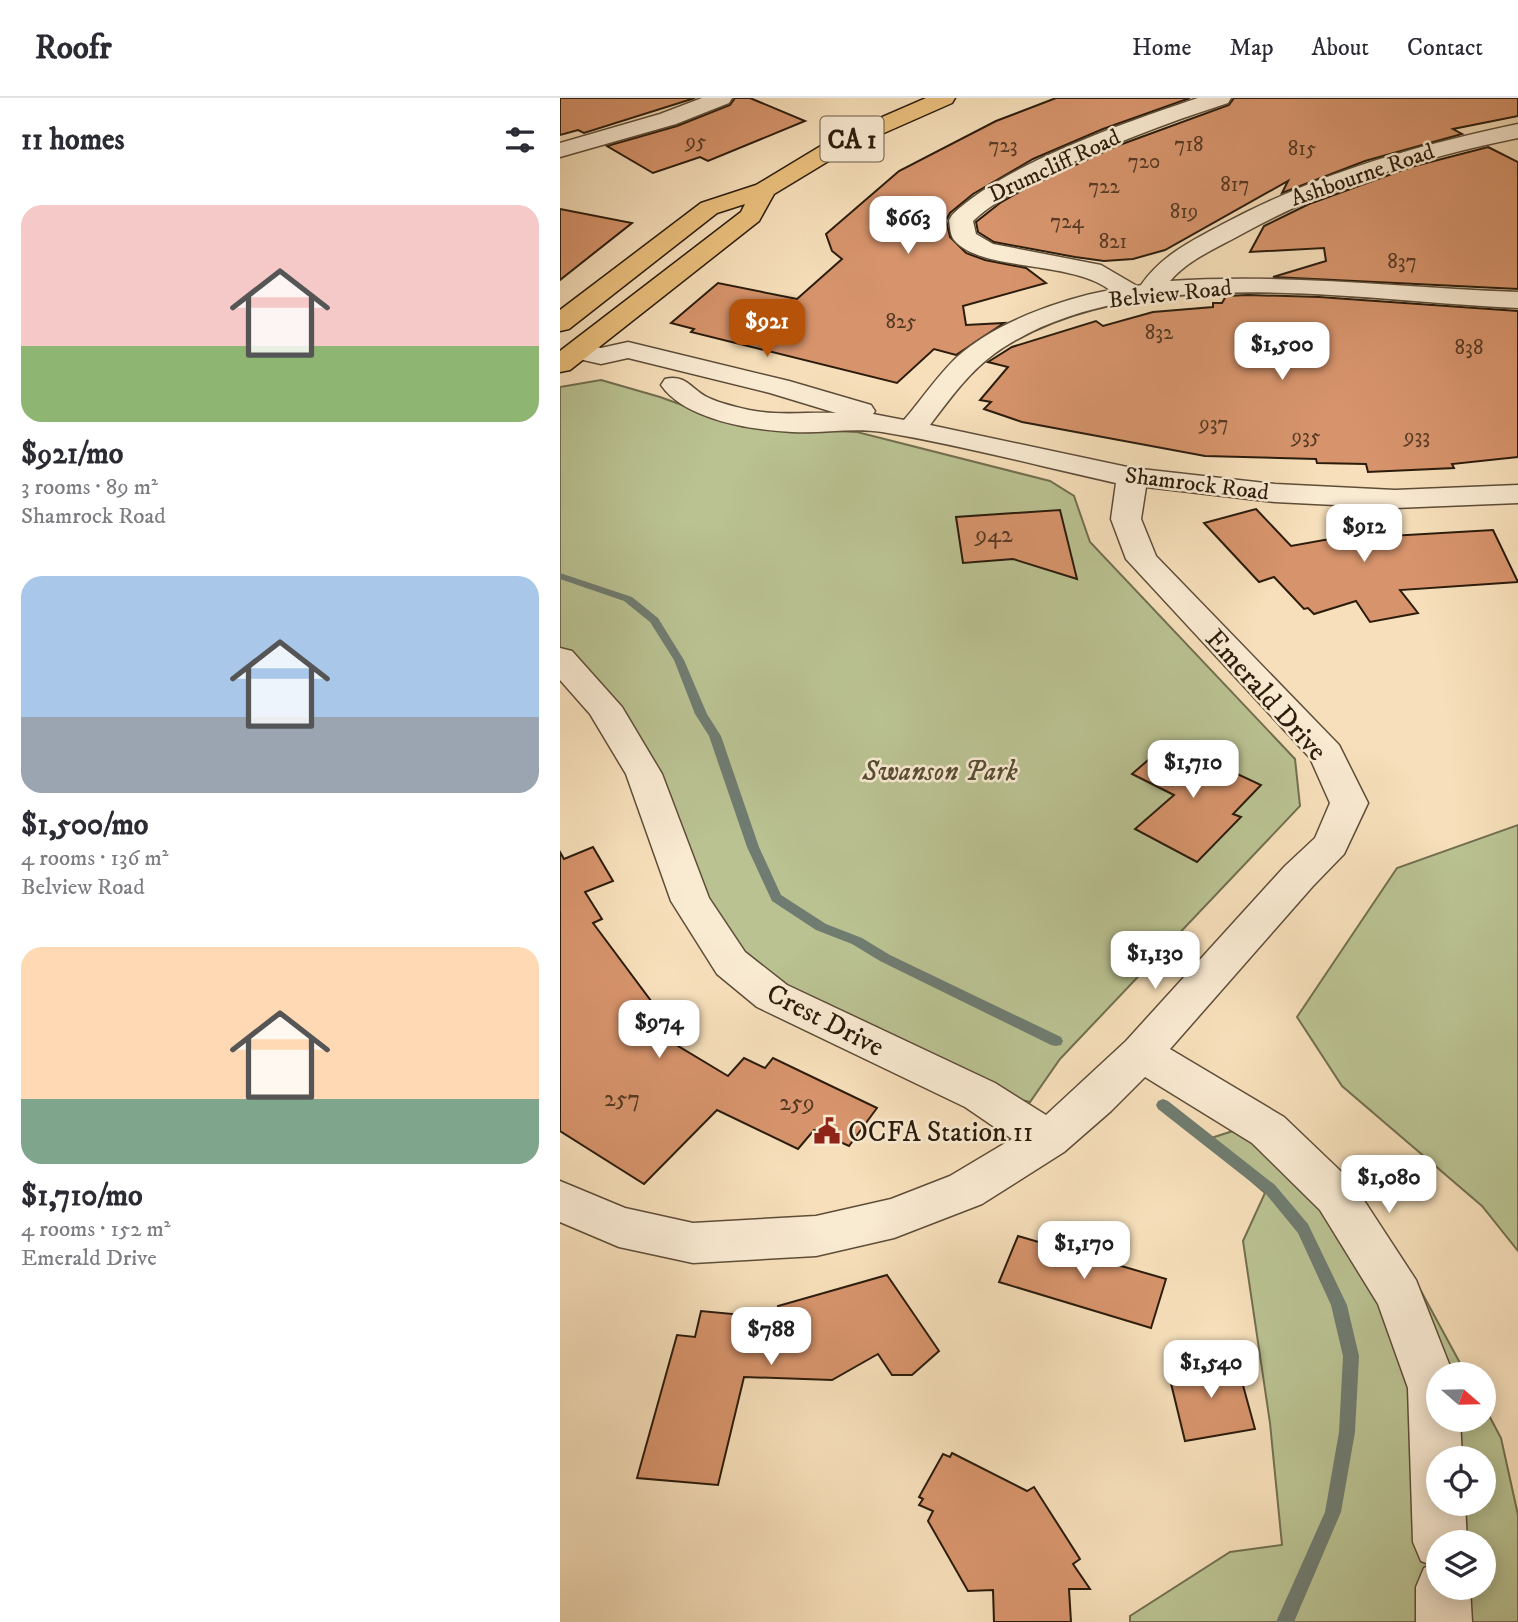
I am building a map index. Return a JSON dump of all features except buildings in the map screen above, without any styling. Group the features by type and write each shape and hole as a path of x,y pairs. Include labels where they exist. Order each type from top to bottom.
{"highway":[{"name":"CA 1","path":"560,323 709,208 764,190 842,143 944,98"},
{"name":"CA 1","path":"575,357 751,216 764,190"},
{"path":"575,357 580,333 620,295 626,272"}],"street":[{"path":"560,150 668,119 722,98"},
{"name":"Drumcliff Road","path":"1140,292 1092,270 986,250 964,237 961,220 976,203 1045,167 1127,130 1220,98"},
{"name":"Ashbourne Road","path":"1140,292 1174,260 1285,201 1342,177 1432,148 1518,131"},
{"name":"Belview Road","path":"911,430 947,384 978,353 1027,325 1072,307 1140,292 1204,284 1273,285 1518,300"},
{"name":"Shamrock Road","path":"575,357 625,349 698,367 820,411 1132,477 1275,493 1381,498 1518,494"},
{"name":"Shamrock Road","path":"575,357 602,369 675,385 697,403 744,418 794,424 820,411"},
{"path":"675,385 698,367"},
{"name":"Emerald Drive","path":"560,1201 619,1227 693,1243 816,1236 894,1218 966,1190 1048,1139 1095,1099 1140,1053 1299,876 1332,845 1349,803 1326,753 1142,559 1126,519 1132,477"},
{"name":"Crest Drive","path":"560,659 604,707 644,774 691,901 732,963 772,996 980,1095 1048,1139"},
{"path":"1140,1053 1268,1130 1336,1196 1399,1295 1433,1388 1436,1446"},
{"path":"1443,1600 1444,1622"}],"green space":[{"name":"Swanson Park","path":"601,380 660,397 743,427 857,432 1050,481 1074,496 1090,542 1295,759 1300,806 1060,1059 1030,1102 983,1091 852,1027 744,958 560,648 560,387"},
{"path":"1518,825 1518,1251 1482,1206 1342,1086 1297,1017 1397,868"},
{"path":"1261,1122 1414,1278 1460,1362 1426,1362 1426,1432 1496,1432 1496,1429 1501,1438 1518,1515 1518,1622 1130,1622 1130,1616 1230,1552 1282,1545 1270,1423 1243,1241 1265,1193 1205,1140"}],"waterway":[{"path":"560,576 628,599 654,620 679,660 701,714 715,736 753,847 776,898 821,927 857,941 885,958 1056,1041"},
{"path":"1163,1105 1270,1189 1303,1229 1339,1305 1351,1356 1347,1432 1333,1512 1285,1622"}],"place":[{"name":"OCFA Station 11","path":"827,1131"}]}
